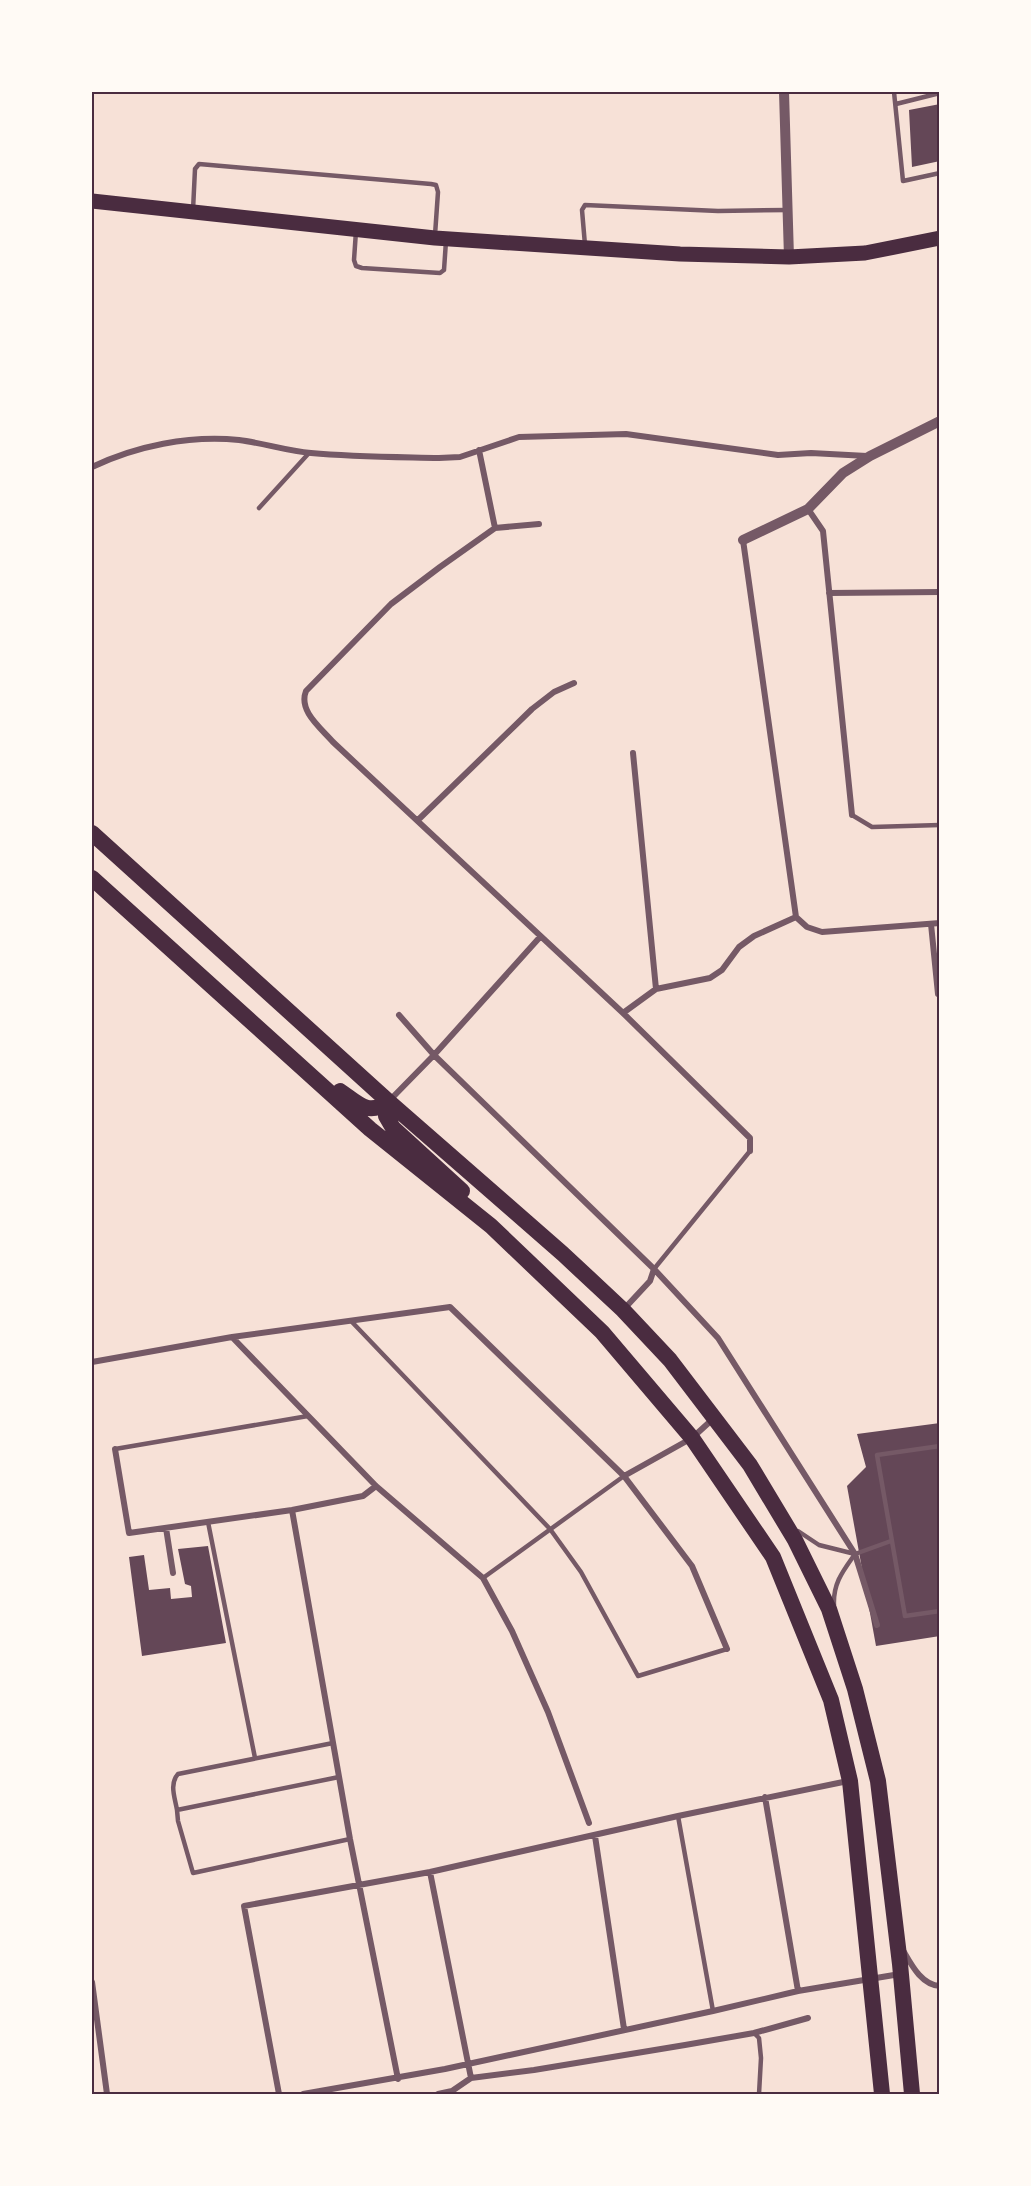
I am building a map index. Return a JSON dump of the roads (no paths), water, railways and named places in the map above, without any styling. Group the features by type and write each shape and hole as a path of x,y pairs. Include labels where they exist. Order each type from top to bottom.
{"highway":[{"path":"92,833 389,1102 563,1254 623,1311 670,1360 750,1465 800,1550 829,1609 855,1689 878,1780 901,1974 912,2094"},
{"path":"92,878 370,1129 491,1226 602,1332 692,1438 773,1557 831,1700 850,1781 872,1978 882,2094"},
{"path":"285,1051 364,1108 377,1109 389,1102"},
{"path":"389,1102 387,1116 393,1128 458,1186 491,1226"}],"main road":[{"path":"92,201 441,238 680,254 789,257 866,254 939,238"}],"street":[{"path":"784,92 789,257"},
{"path":"939,421 870,456 843,473 808,509 743,540 796,917 807,927 822,932 939,923"},
{"path":"92,466 143,448 205,439 237,440 309,453 439,458 460,456 519,437 626,434 778,455 812,453 870,456"},
{"path":"479,450 495,528"},
{"path":"808,509 823,531 852,815"},
{"path":"539,524 495,528 391,604 306,691 305,707 312,720 623,1013 750,1138 750,1151"},
{"path":"829,593 939,592"},
{"path":"418,820 532,709 554,692 574,683"},
{"path":"633,753 656,989"},
{"path":"623,1013 656,989 710,978 722,970 739,947 754,936 796,917"},
{"path":"931,924 938,994"},
{"path":"389,1102 540,937"},
{"path":"399,1015 434,1055 654,1269 718,1338 855,1554 877,1625"},
{"path":"623,1311 650,1281 654,1269"},
{"path":"92,1362 232,1337 450,1307 624,1476 692,1566 728,1649"},
{"path":"232,1337 376,1486 483,1578 512,1631 548,1712 589,1823"},
{"path":"624,1476 692,1438 715,1417"},
{"path":"115,1449 129,1533 292,1510 363,1496 376,1486"},
{"path":"292,1510 350,1839 398,2079"},
{"path":"165,1528 172,1573"},
{"path":"279,2094 244,1906 429,1872 765,1797 850,1781"},
{"path":"765,1797 798,1991"},
{"path":"595,1836 624,2029"},
{"path":"429,1872 471,2078"},
{"path":"897,1941 920,1976 928,1984 939,1986"},
{"path":"303,2094 398,2079 624,2029 713,2012 798,1991 901,1974"},
{"path":"92,1982 107,2094"},
{"path":"438,2094 452,2091 471,2078 534,2070 754,2033 808,2018"}],"lane":[{"path":"894,92 903,181 939,173"},
{"path":"896,104 939,93"},
{"path":"193,213 195,169 199,164 436,185 444,270 440,273 356,266 354,260 356,230"},
{"path":"585,248 582,210 585,205 718,211 788,210"},
{"path":"260,508 309,453"},
{"path":"852,815 872,827 939,825"},
{"path":"654,1269 750,1151"},
{"path":"352,1322 550,1529 581,1572 638,1676 728,1649"},
{"path":"115,1449 308,1416"},
{"path":"939,1446 877,1455 905,1616 939,1611"},
{"path":"483,1578 624,1476"},
{"path":"771,1499 800,1534 819,1545 855,1554 891,1541"},
{"path":"208,1522 255,1758"},
{"path":"835,1626 833,1593 837,1582 855,1554"},
{"path":"333,1743 178,1774 173,1785 178,1821 193,1873 350,1839"},
{"path":"177,1810 339,1777"},
{"path":"678,1816 713,2012"},
{"path":"754,2033 759,2038 761,2058 759,2094"}]}
